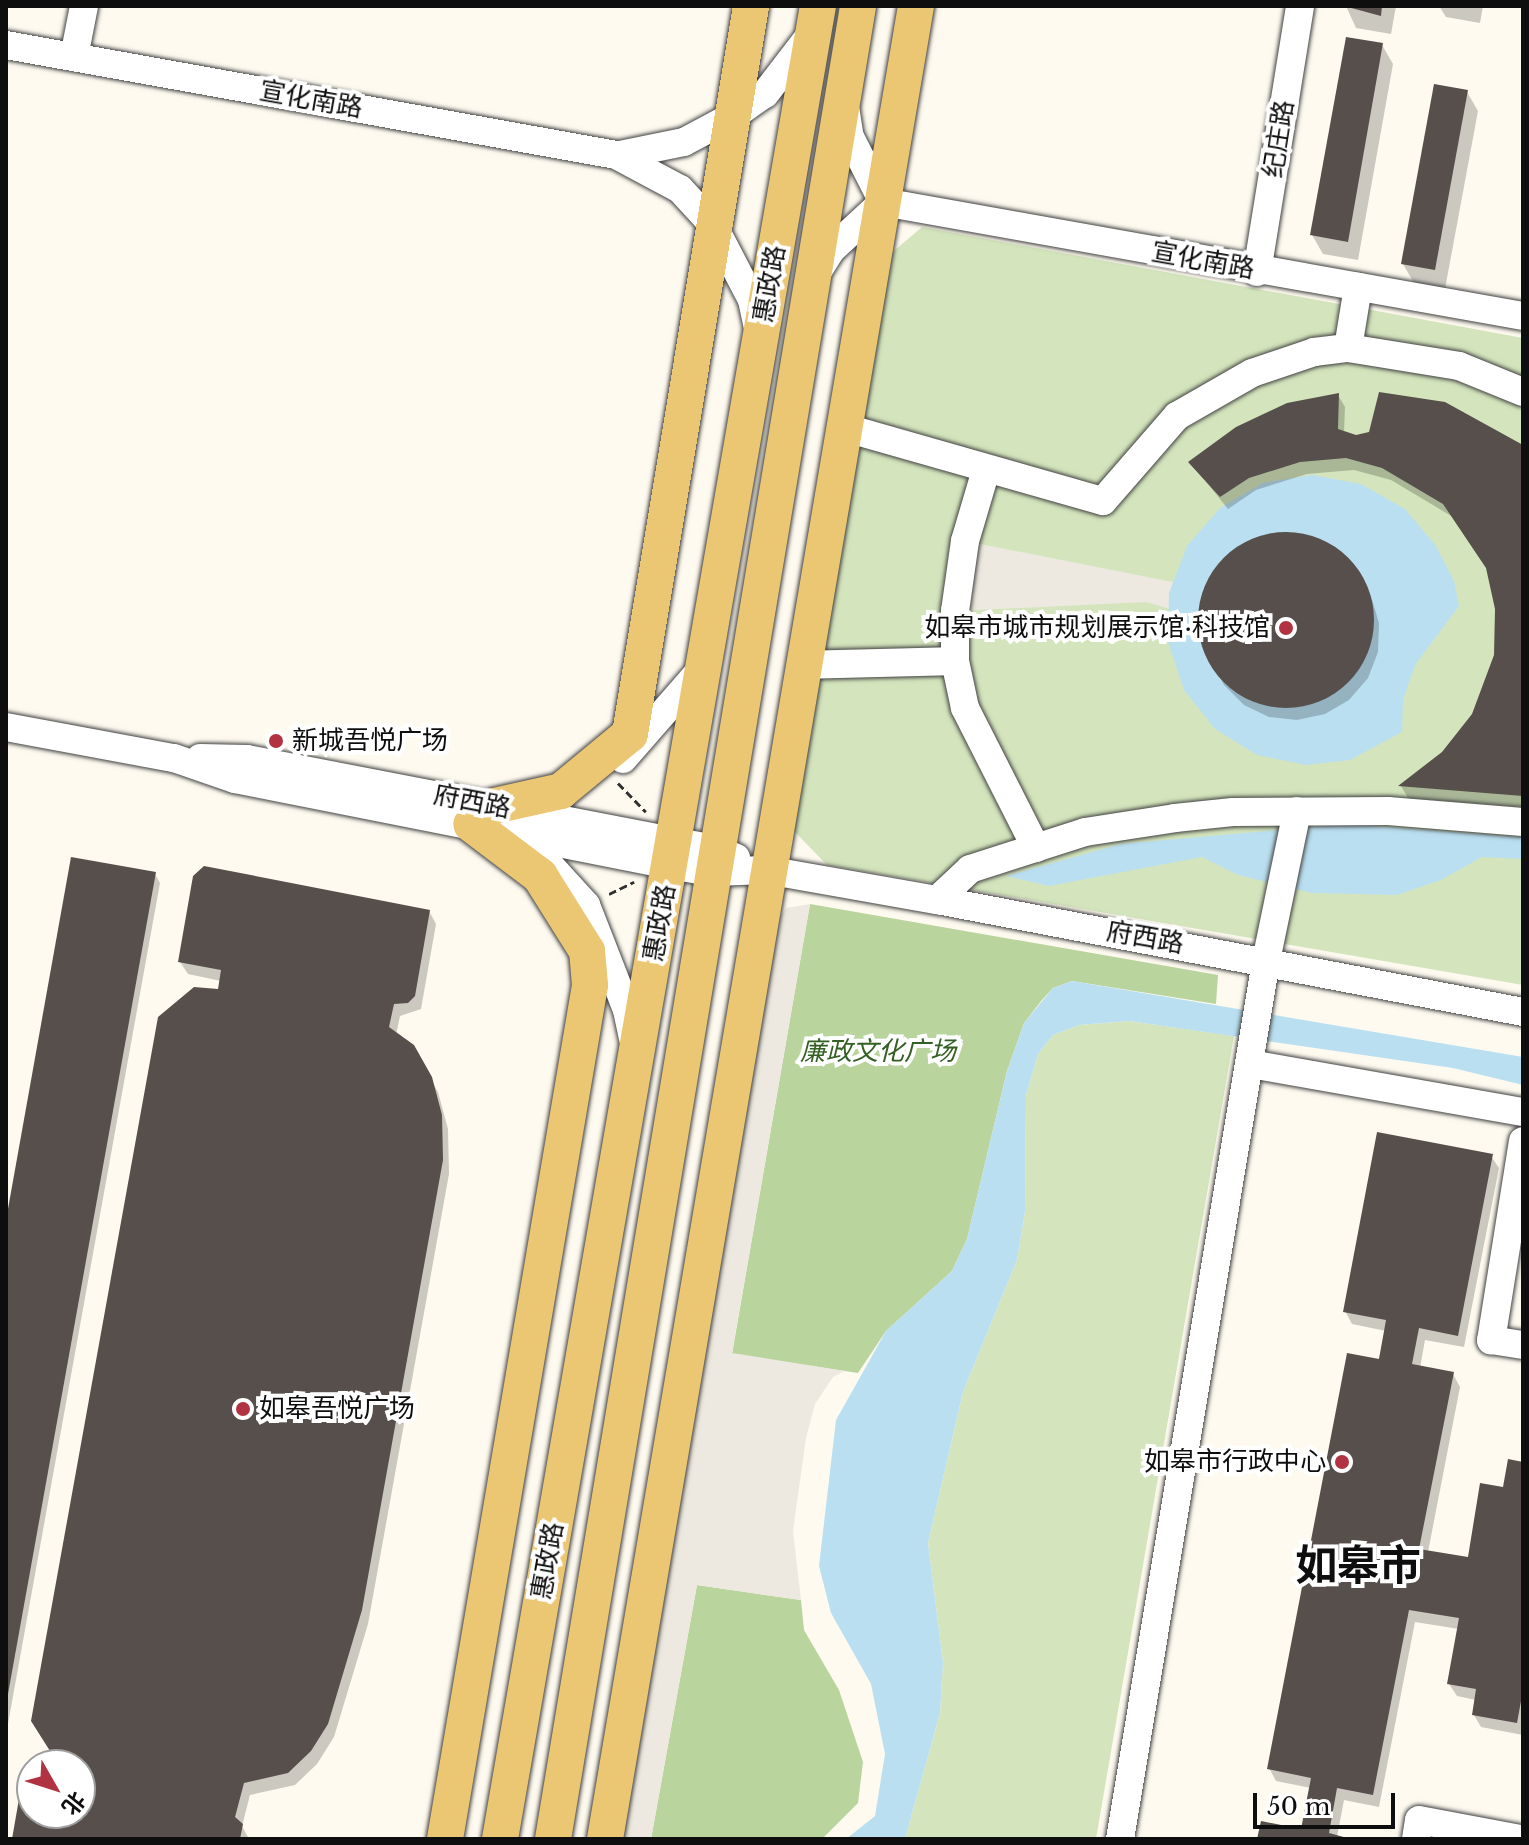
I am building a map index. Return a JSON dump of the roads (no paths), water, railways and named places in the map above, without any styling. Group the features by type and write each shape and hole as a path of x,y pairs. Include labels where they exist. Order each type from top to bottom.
{"main road":[{"path":"445,1839 590,985 587,951 502,819 561,791 630,734 751,6"},
{"name":"惠政路","path":"553,1839 713,861 858,6"},
{"path":"605,1839 766,870 846,428 916,6"},
{"name":"惠政路","path":"500,1839 707,663 816,17"}],"street":[{"path":"74,57 84,6"},
{"name":"纪庄路","path":"1257,272 1300,6"},
{"path":"616,155 684,142 733,116 790,68 816,17"},
{"name":"宣化南路","path":"6,45 616,155"},
{"path":"810,284 831,250 883,202 850,137 843,92"},
{"path":"616,155 680,189 713,225 752,300 760,341"},
{"name":"宣化南路","path":"883,202 1257,272 1523,316"},
{"path":"1348,348 1358,287"},
{"path":"846,428 1103,501 1177,416 1252,373 1314,352 1348,348 1459,366 1523,392"},
{"path":"986,470 965,541 955,611 955,661 965,708 1036,848"},
{"path":"803,665 955,661"},
{"path":"636,1056 627,1010 586,905 502,819 568,798 608,772 635,748 707,663"},
{"name":"府西路","path":"6,727 174,758 247,759 502,819 672,853 1266,961 1523,1012"},
{"path":"1120,1839 1266,961 1297,811"},
{"path":"937,900 970,869 1085,832 1175,818 1297,811 1388,811 1523,822"},
{"path":"1251,1054 1523,1112"},
{"path":"1523,1141 1491,1340 1523,1345"},
{"path":"1416,1839 1419,1820 1520,1839"}],"water":[{"path":"1312,475 1361,484 1405,509 1436,546 1454,581 1459,606 1415,665 1403,700 1402,732 1350,760 1306,765 1257,755 1215,729 1184,690 1168,642 1169,593 1187,546 1220,508 1263,483"},
{"path":"1346,824 1523,837 1523,859 1482,857 1441,880 1397,895 1312,893 1238,875 1202,857 1049,886 1006,876 1121,844"},
{"path":"1072,981 1523,1057 1523,1085 1453,1068 1129,1021 1079,1025 1053,1035 1038,1054 1026,1095 1025,1212 1017,1260 963,1392 928,1543 943,1663 940,1713 905,1839 846,1839 875,1816 885,1754 871,1684 831,1613 819,1566 836,1420 886,1331 952,1271 967,1239 1007,1071 1024,1023 1053,988"}],"place":[{"name":"如皋市城市规划展示馆·科技馆","path":"1286,628"},
{"name":"新城吾悦广场","path":"276,741"},
{"name":"如皋吾悦广场","path":"243,1409"},
{"name":"如皋市行政中心","path":"1342,1462"}],"district":[{"name":"如皋市","path":"1358,1565"}],"park label":[{"name":"廉政文化广场","path":"878,1052"}]}
